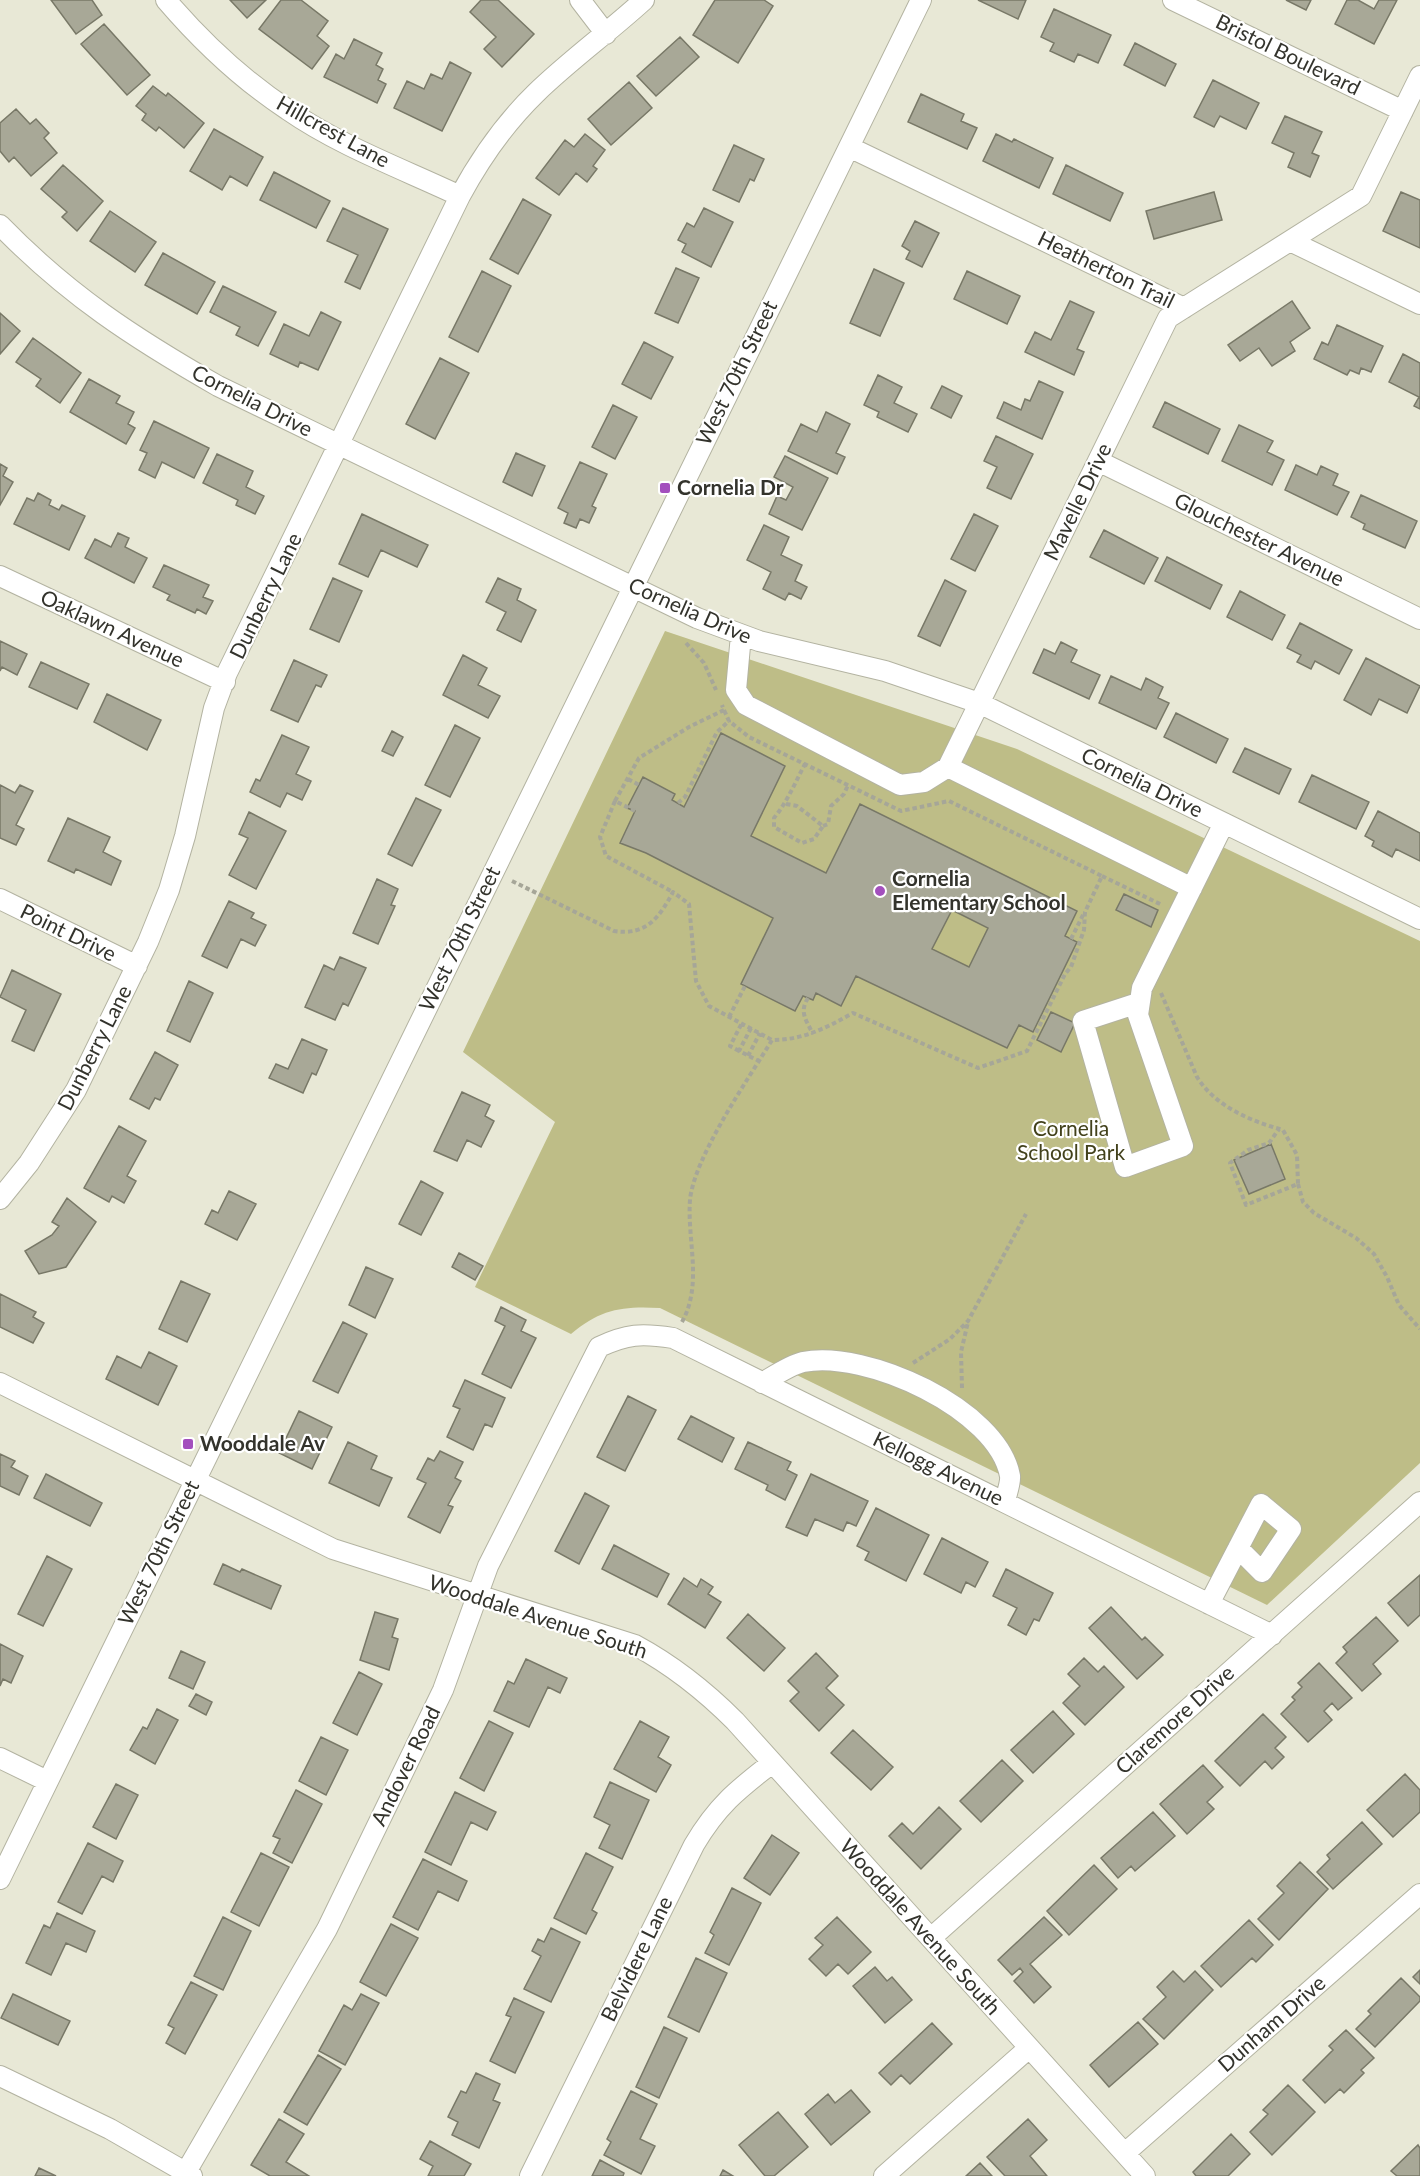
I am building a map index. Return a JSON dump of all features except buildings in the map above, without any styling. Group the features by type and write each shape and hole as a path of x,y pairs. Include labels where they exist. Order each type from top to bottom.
{"street":[{"name":"Hillcrest Lane","path":"166,0 207,46 289,111 340,140 460,196"},
{"path":"580,0 606,34"},
{"name":"Dunberry Lane","path":"0,1199 29,1163 76,1090 137,966 169,890 185,836 214,708 460,196 474,170 503,130 536,93 644,0"},
{"name":"West 70th Street","path":"0,1879 921,0"},
{"name":"Bristol Boulevard","path":"1173,0 1403,111"},
{"path":"1290,241 1361,196 1420,76"},
{"name":"Heatherton Trail","path":"849,147 1184,308 1290,241"},
{"name":"Cornelia Drive","path":"0,225 30,255 88,305 152,348 218,386 697,618 741,635 832,660 885,671 978,703 1420,919"},
{"path":"1290,241 1420,304"},
{"name":"Mavelle Drive","path":"948,767 1168,318 1184,308"},
{"name":"Glouchester Avenue","path":"1098,461 1420,619"},
{"name":"Oaklawn Avenue","path":"0,576 225,682"},
{"path":"741,635 736,690 746,705 900,785 924,782 948,767 1192,888"},
{"path":"1138,1003 1083,1021 1125,1167 1183,1146 1138,1015 1138,1003 1142,988 1224,823"},
{"name":"Point Drive","path":"0,899 137,966"},
{"name":"Kellogg Avenue","path":"598,1347 623,1336 647,1334 673,1338 1272,1635"},
{"name":"Andover Road","path":"189,2174 327,1929 443,1690 476,1595 598,1347"},
{"path":"762,1383 803,1362 842,1362 895,1375 932,1391 963,1413 999,1446 1010,1477 1005,1502"},
{"name":"Wooddale Avenue South","path":"0,1383 333,1549 635,1645 672,1665 706,1692 772,1763 1145,2176"},
{"name":"Claremore Drive","path":"931,1938 1420,1502"},
{"path":"1209,1604 1238,1548"},
{"path":"0,1758 47,1781"},
{"name":"Belvidere Lane","path":"530,2176 694,1845 709,1820 729,1796 772,1763"},
{"name":"Dunham Drive","path":"1125,2153 1420,1894"},
{"path":"884,2176 1029,2048"},
{"path":"0,2076 110,2129 189,2174"}],"path":[{"path":"686,643 704,663 729,721 745,735 901,811 949,801 1166,907"},
{"path":"724,710 639,758 615,801 600,837 606,856 673,892 689,904 696,981 709,1006 772,1040 792,1040 813,1034 853,1013 978,1068 1027,1052 1065,974 1071,967 1084,930 1085,912"},
{"path":"678,802 690,791 716,738 729,721"},
{"path":"805,764 794,781 786,804 774,818 774,827 789,837 802,843 814,839 823,826 828,824 831,806 844,794 848,785"},
{"path":"628,779 639,785"},
{"path":"615,801 634,811"},
{"path":"786,804 797,807 823,826"},
{"path":"1071,939 1102,876"},
{"path":"512,881 614,931 628,934 647,926 661,914 673,892"},
{"path":"729,1017 745,986"},
{"path":"1160,989 1197,1077 1205,1090 1235,1112 1283,1130 1297,1155 1298,1184 1304,1202 1314,1213 1356,1238 1374,1254 1388,1277 1399,1305 1420,1329"},
{"path":"808,998 803,1006 803,1014 813,1034"},
{"path":"742,1023 730,1046 759,1061"},
{"path":"739,1051 751,1028"},
{"path":"748,1056 759,1033"},
{"path":"673,1338 691,1304 693,1281 690,1199 697,1175 719,1128 772,1040"},
{"path":"1279,1129 1269,1143 1248,1150 1230,1163 1246,1205 1298,1184"},
{"path":"963,1413 961,1352 968,1321 1026,1214"},
{"path":"895,1375 950,1339 968,1321"}],"green space":[{"name":"Cornelia School Park","path":"665,631 1017,749 1420,941 1420,1463 1267,1605 660,1308 612,1311 592,1319 571,1334 475,1287 555,1122 463,1052"}],"place":[{"name":"Cornelia Dr","path":"665,488"},
{"name":"Cornelia Elementary School","path":"880,891"},
{"name":"Wooddale Av","path":"188,1444"}]}
